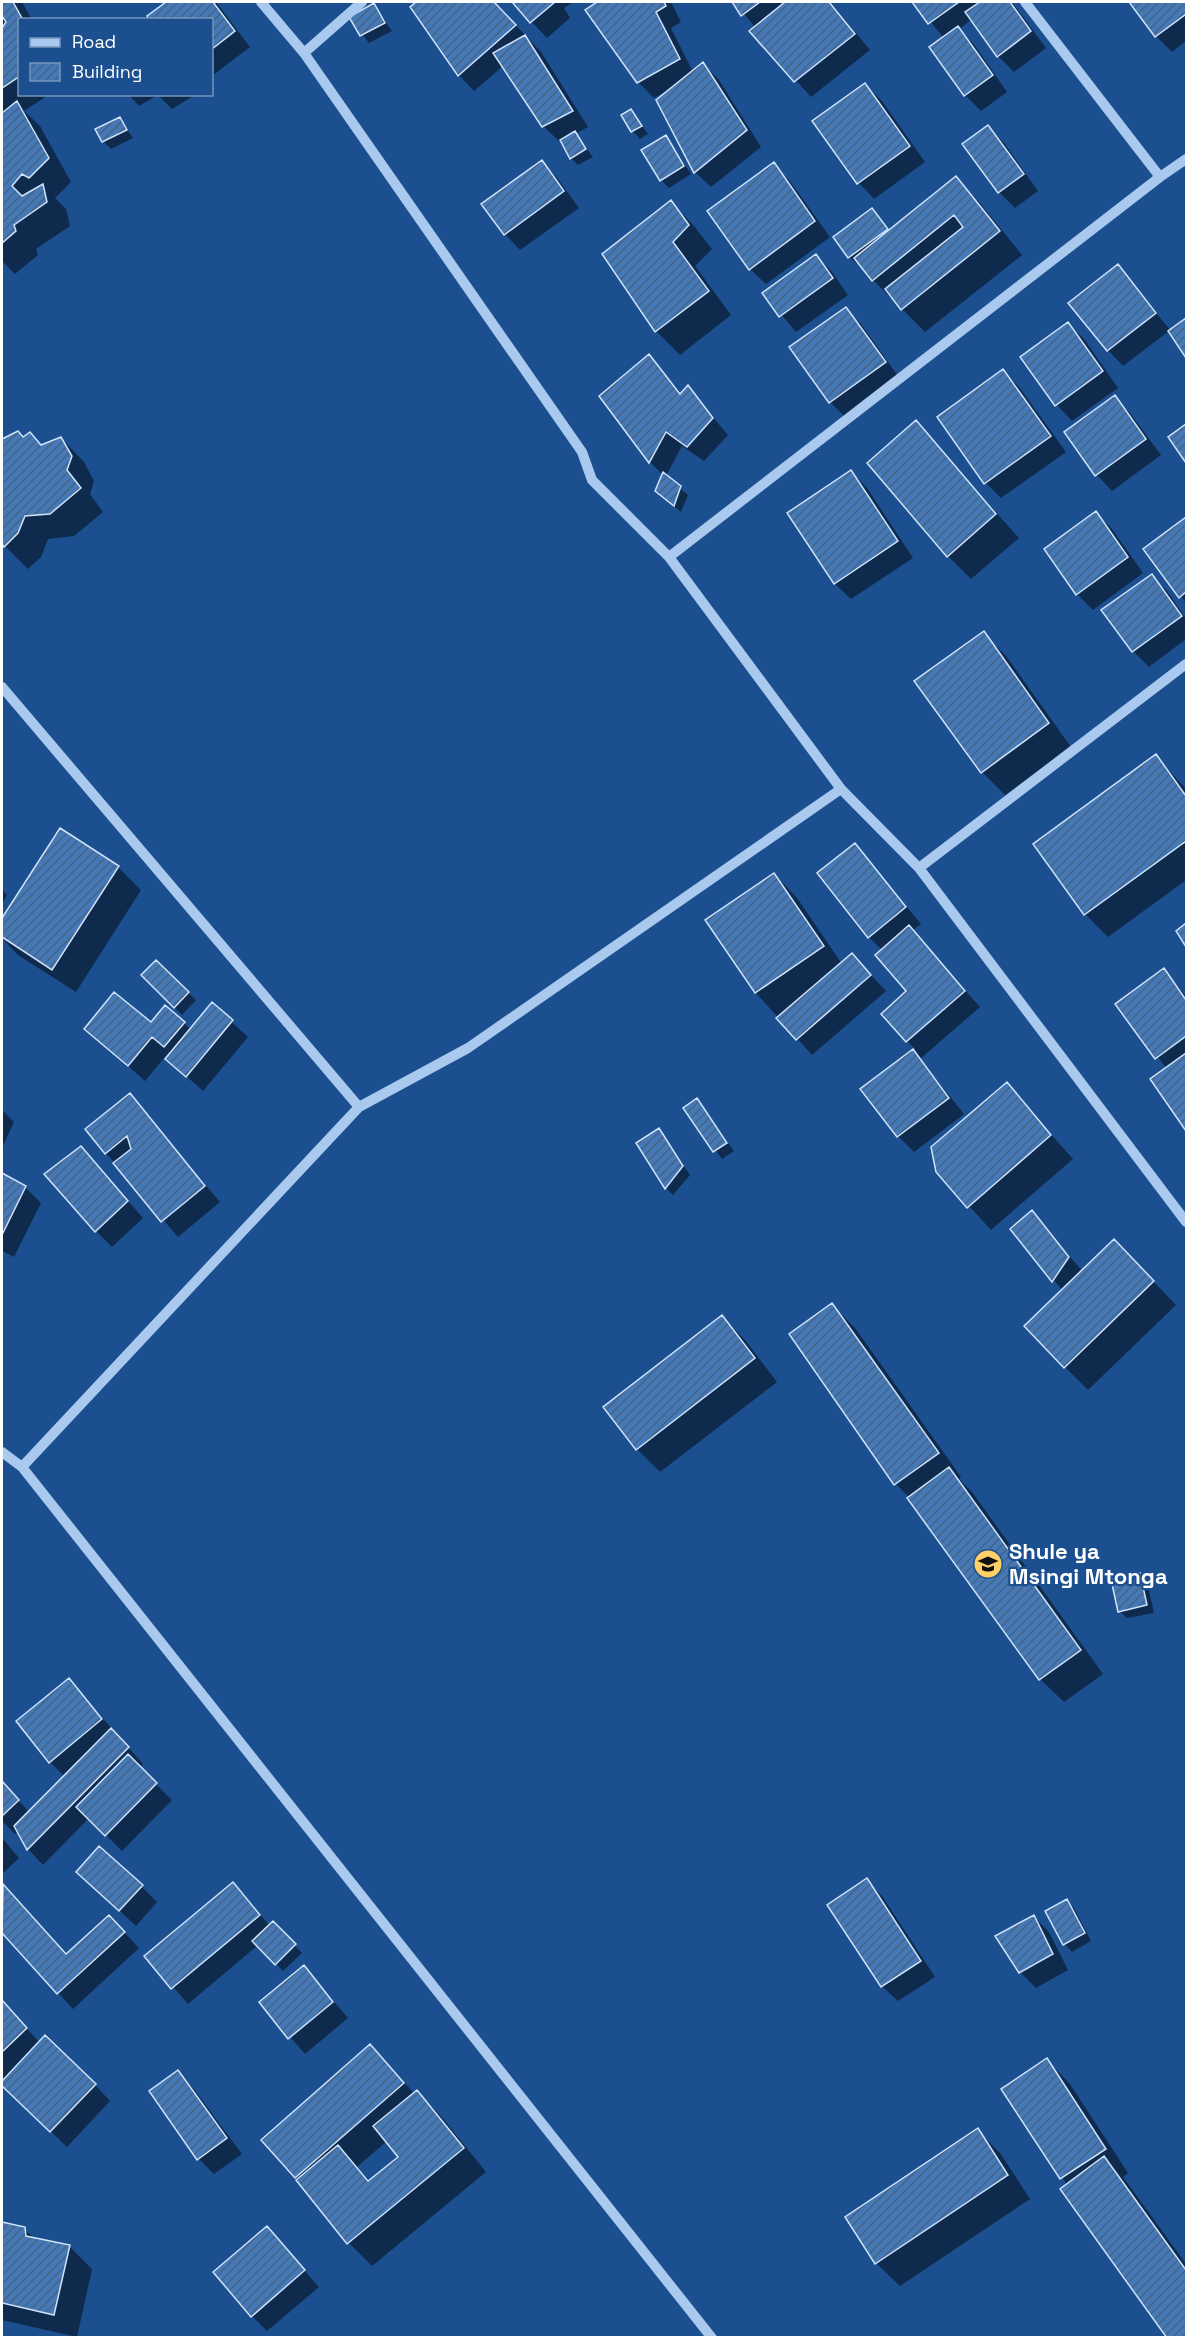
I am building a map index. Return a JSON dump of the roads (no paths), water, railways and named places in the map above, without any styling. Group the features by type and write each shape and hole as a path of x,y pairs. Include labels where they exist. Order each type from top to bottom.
{"street":[{"path":"261,2 304,53 582,453 592,480 669,557 841,789 919,868 1186,1222"},
{"path":"304,53 362,2"},
{"path":"1025,2 1160,177"},
{"path":"669,557 1186,159"},
{"path":"919,868 1186,664"},
{"path":"2,687 358,1107"},
{"path":"22,1467 358,1107 468,1048 841,789"},
{"path":"2,1452 22,1467 712,2337"}],"place":[{"name":"Shule ya Msingi Mtonga","path":"988,1564"}]}
